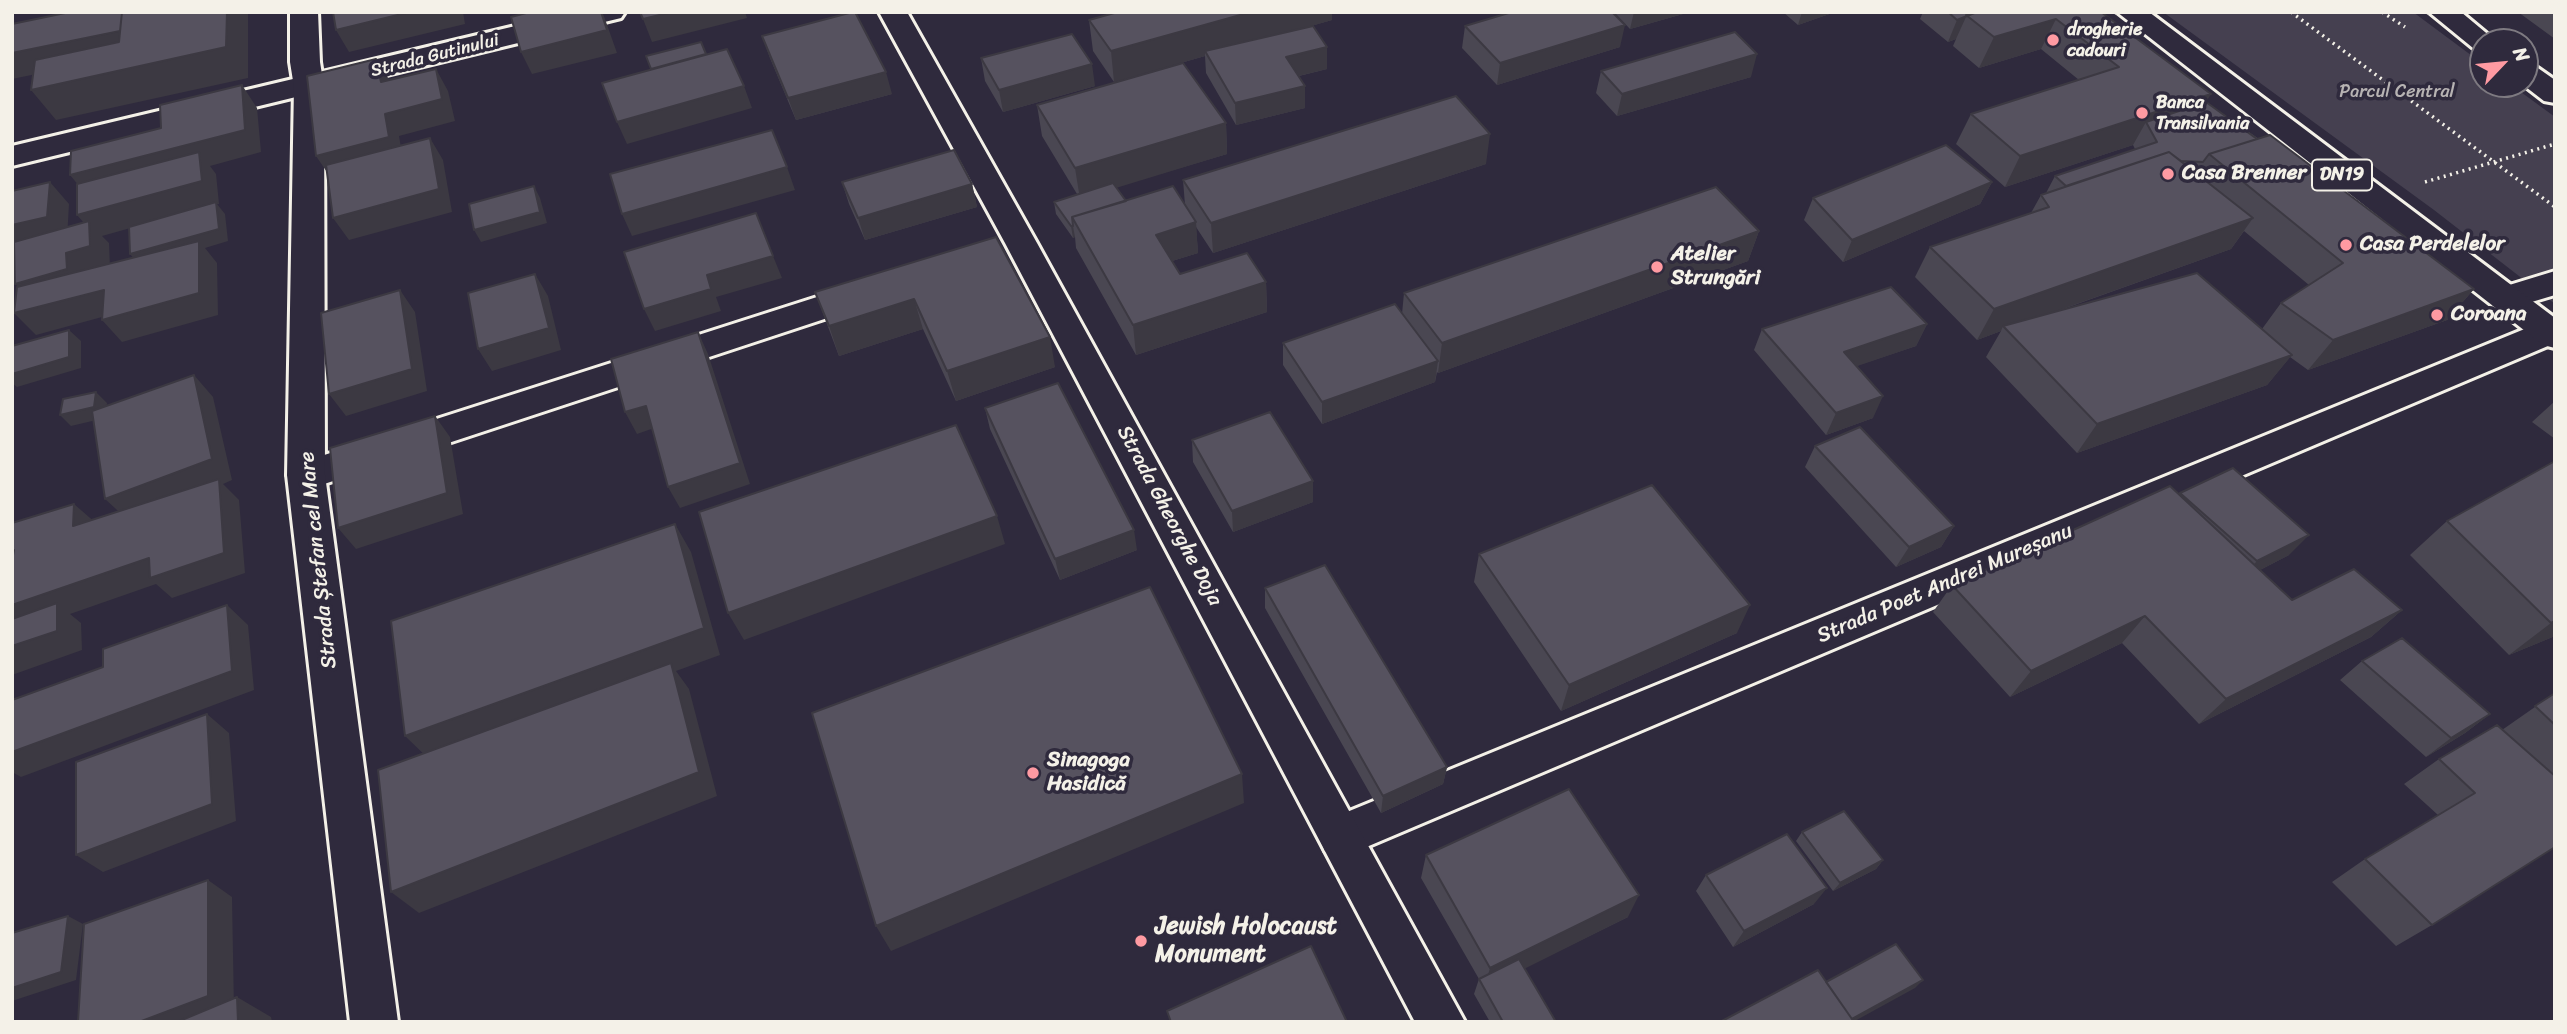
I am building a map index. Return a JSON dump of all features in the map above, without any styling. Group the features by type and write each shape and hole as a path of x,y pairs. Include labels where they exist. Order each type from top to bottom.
{"main road":[{"name":"Strada Ștefan cel Mare","path":"304,12 305,62 309,87 306,475 374,1022"},
{"name":"Strada Gutinului","path":"12,156 167,117 309,87 611,12"},
{"name":"Strada Gheorghe Doja","path":"893,12 1008,248 1342,836 1441,1022"},
{"name":"DN19","path":"2131,12 2552,334"},
{"path":"2443,12 2469,32"},
{"path":"2539,82 2555,94"},
{"path":"306,475 902,282"},
{"path":"2505,298 2555,283"},
{"name":"Strada Poet Andrei Mureșanu","path":"1342,836 2552,334"}],"path":[{"path":"2291,12 2555,207"},
{"path":"2372,197 2555,144"}],"green space":[{"name":"Parcul Central","path":"2163,12 2413,12 2469,54 2469,98 2529,98 2555,117 2555,304 2434,210"}],"building":[{"path":"70,12 122,12 120,31 12,53 12,24"},
{"path":"122,12 227,12 226,47 31,90 35,60 119,42"},
{"path":"333,12 410,12 336,30"},
{"path":"530,12 601,12 607,30 521,52 511,17"},
{"path":"640,12 672,12 643,19"},
{"path":"855,12 886,72 788,98 762,36"},
{"path":"1118,12 1251,12 1111,51 1089,20"},
{"path":"1512,12 1612,12 1625,25 1500,63 1465,26"},
{"path":"1948,12 1977,12 1957,20"},
{"path":"1977,12 2101,12 2211,94 2020,156 1971,114 2119,67 2056,19 1994,37 1966,15"},
{"path":"1313,26 1327,47 1286,57 1305,86 1235,103 1205,51"},
{"path":"1735,32 1757,54 1622,94 1601,71"},
{"path":"1072,34 1092,64 999,90 981,58"},
{"path":"701,42 706,54 651,69 646,56"},
{"path":"727,49 744,86 617,122 602,83"},
{"path":"376,59 381,82 436,69 442,99 385,114 389,137 316,156 307,76"},
{"path":"1183,63 1226,123 1075,168 1037,105"},
{"path":"242,85 245,130 70,175 71,151 161,128 160,105"},
{"path":"1456,96 1490,134 1211,223 1183,180"},
{"path":"2206,102 2257,139 2209,154 2203,162 2181,161 2169,152 2066,186 2055,176 2157,142 2146,122"},
{"path":"772,130 787,167 622,214 610,174"},
{"path":"2270,135 2474,289 2333,340 2281,303 2343,263 2209,154"},
{"path":"430,138 439,189 333,218 326,165"},
{"path":"1946,145 1992,182 1852,240 1813,198"},
{"path":"954,150 972,184 858,218 842,182"},
{"path":"199,152 202,181 77,215 77,184"},
{"path":"2169,152 2253,218 1994,309 1930,247 2049,207 2041,195"},
{"path":"50,182 47,217 12,225 12,191"},
{"path":"1113,183 1126,201 1072,217 1073,226 1054,202"},
{"path":"534,186 540,212 474,230 469,204"},
{"path":"1173,186 1196,222 1156,235 1180,274 1247,253 1266,282 1133,325 1072,217"},
{"path":"1716,187 1759,231 1442,343 1404,293"},
{"path":"216,202 219,229 130,254 129,227"},
{"path":"756,213 773,256 707,275 711,289 644,309 624,252"},
{"path":"89,221 90,246 66,253 67,269 15,284 14,242"},
{"path":"996,237 1050,337 947,371 914,299 829,326 815,292"},
{"path":"199,241 199,293 102,320 104,290 14,313 17,287"},
{"path":"2197,273 2292,355 2097,424 2003,326"},
{"path":"535,274 549,328 478,349 468,293"},
{"path":"1891,287 1927,324 1844,352 1883,396 1836,413 1762,329"},
{"path":"400,290 412,369 329,394 321,313"},
{"path":"1395,304 1438,361 1322,402 1283,343"},
{"path":"69,330 69,357 12,374 12,346"},
{"path":"698,332 740,463 668,487 646,406 625,412 611,359"},
{"path":"194,375 212,459 105,499 92,411"},
{"path":"1058,383 1134,530 1055,559 985,408"},
{"path":"96,392 94,407 60,415 63,399"},
{"path":"1270,412 1313,481 1232,511 1192,440"},
{"path":"435,416 447,493 338,528 330,448"},
{"path":"956,425 997,516 728,613 699,512"},
{"path":"1860,427 1954,526 1909,547 1815,446"},
{"path":"2555,461 2555,621 2551,623 2447,521"},
{"path":"2233,468 2309,535 2257,561 2180,493"},
{"path":"219,479 224,553 150,578 149,558 12,605 12,523 74,504 73,526"},
{"path":"1652,485 1750,605 1569,685 1479,554"},
{"path":"2170,486 2292,600 2354,569 2402,610 2226,699 2145,616 2031,671 1952,585"},
{"path":"675,524 704,628 405,736 391,621"},
{"path":"1325,565 1447,767 1383,796 1265,588"},
{"name":"Sinagoga Hasidică","path":"1150,587 1242,774 876,926 812,713"},
{"path":"57,603 57,631 12,646 12,619"},
{"path":"227,605 232,671 12,752 12,700 103,667 103,649"},
{"path":"2402,638 2490,714 2451,738 2362,661"},
{"path":"671,663 699,772 391,892 378,770"},
{"path":"2555,693 2555,725 2535,706"},
{"path":"207,714 212,804 76,855 76,762"},
{"path":"2497,725 2555,776 2555,847 2432,925 2365,859 2475,793 2439,759"},
{"path":"1569,789 1639,895 1490,968 1426,855"},
{"path":"1844,811 1883,860 1840,883 1802,832"},
{"path":"1787,834 1827,888 1744,931 1706,875"},
{"path":"208,880 208,996 139,1022 78,1022 84,924"},
{"path":"68,916 61,972 12,988 12,933"},
{"path":"1896,944 1923,980 1852,1019 1826,982"},
{"path":"1311,946 1347,1022 1171,1022 1167,1011"},
{"path":"1519,959 1556,1022 1503,1022 1479,979"},
{"path":"1818,970 1854,1022 1720,1022"},
{"path":"237,997 238,1022 177,1022"}],"place":[{"name":"drogherie cadouri","path":"2053,40"},
{"name":"Banca Transilvania","path":"2142,113"},
{"name":"Casa Brenner","path":"2168,174"},
{"name":"Casa Perdelelor","path":"2346,245"},
{"name":"Atelier Strungări","path":"1657,267"},
{"name":"Coroana","path":"2437,315"},
{"name":"Sinagoga Hasidică","path":"1033,773"},
{"name":"Jewish Holocaust Monument","path":"1141,941"}]}
